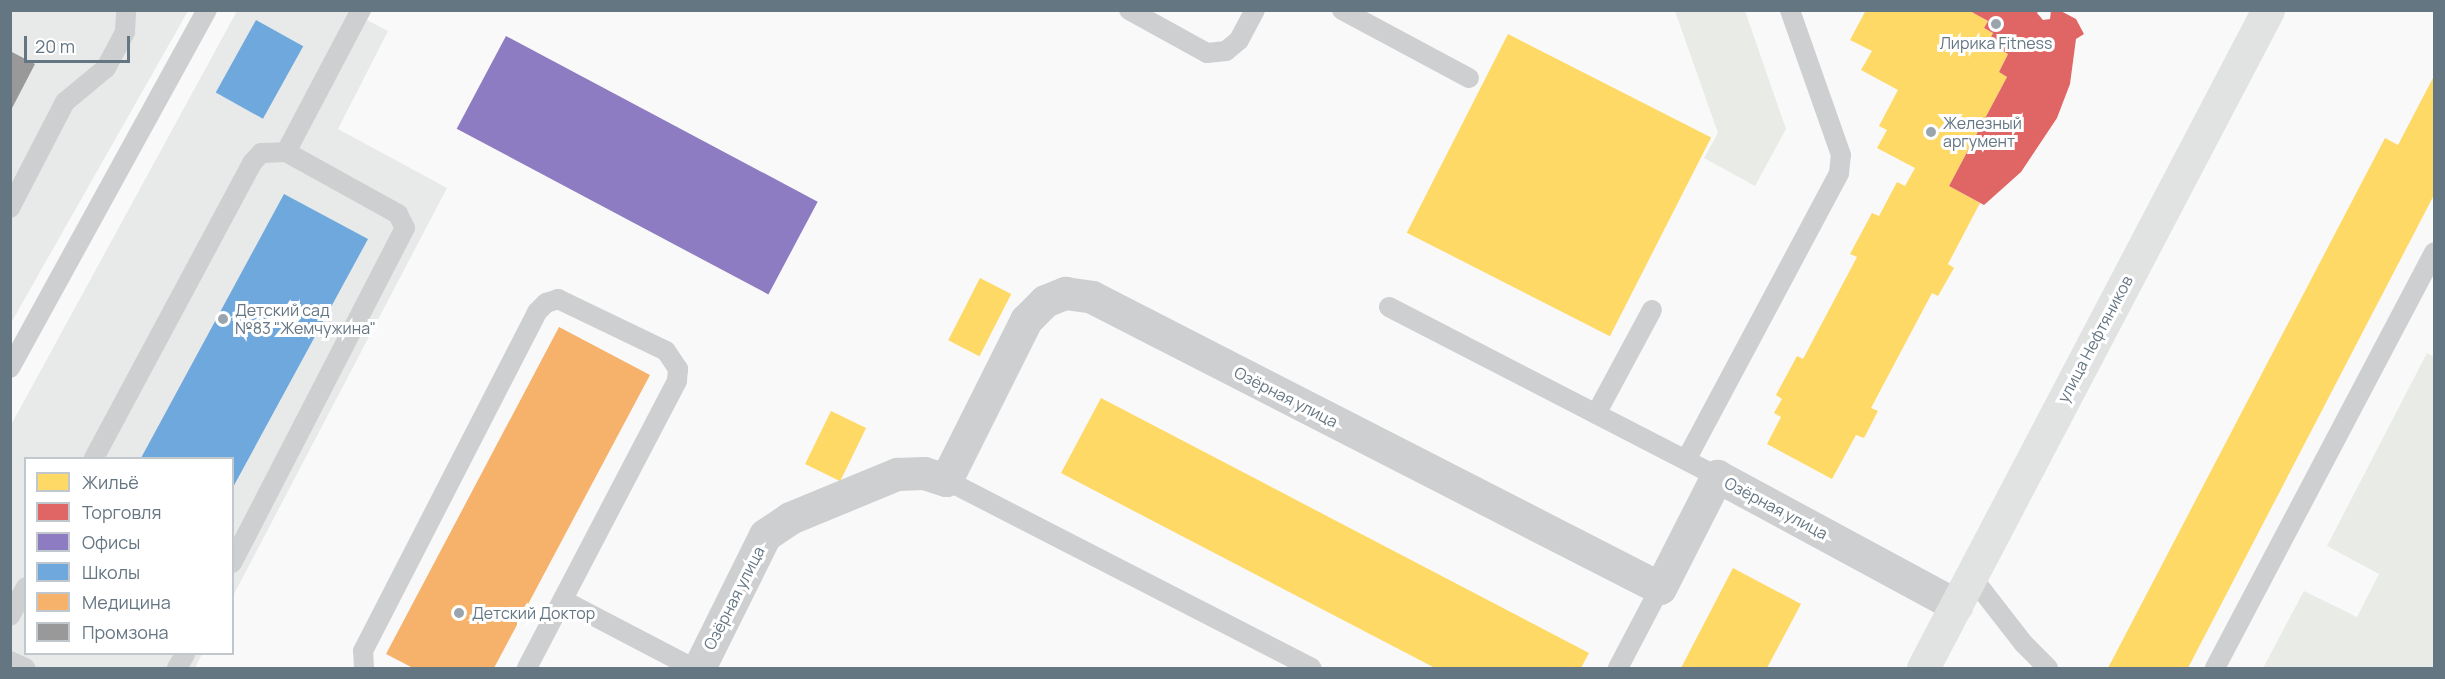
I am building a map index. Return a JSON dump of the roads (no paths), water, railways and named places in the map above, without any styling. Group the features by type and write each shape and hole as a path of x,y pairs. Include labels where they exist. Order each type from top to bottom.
{"main road":[{"name":"улица Нефтяников","path":"1923,669 2268,10"}],"street":[{"name":"Озёрная улица","path":"699,669 765,535 776,526 897,474 924,473 946,480 1026,320 1046,301 1065,293 1092,297 1660,588 1717,476 1956,605"}],"lane":[{"path":"10,208 66,102 106,68 125,32 126,10"},
{"path":"10,368 207,10"},
{"path":"286,153 362,10"},
{"path":"1129,10 1207,53 1226,51 1239,40 1255,10"},
{"path":"1342,10 1469,78"},
{"path":"1686,460 1839,173 1841,155 1790,10"},
{"path":"95,457 252,163 261,153 286,153 398,214 405,228 234,559"},
{"path":"2215,669 2434,252"},
{"path":"364,669 363,651 537,312 546,303 558,299 666,351 678,369 677,381 527,669"},
{"path":"1389,307 1717,476"},
{"path":"1596,414 1652,310"},
{"path":"946,480 1312,669"},
{"path":"1971,576 2048,669"},
{"path":"1618,669 1660,588"},
{"path":"10,615 24,590"},
{"path":"563,600 693,669"},
{"path":"177,669 184,655"},
{"path":"10,661 25,669"}],"place":[{"name":"Лирика Fitness","path":"1996,24"},
{"name":"Железный аргумент","path":"1931,132"},
{"name":"Детский сад №83 \"Жемчужина\"","path":"223,319"},
{"name":"Детский Доктор","path":"459,613"}]}
